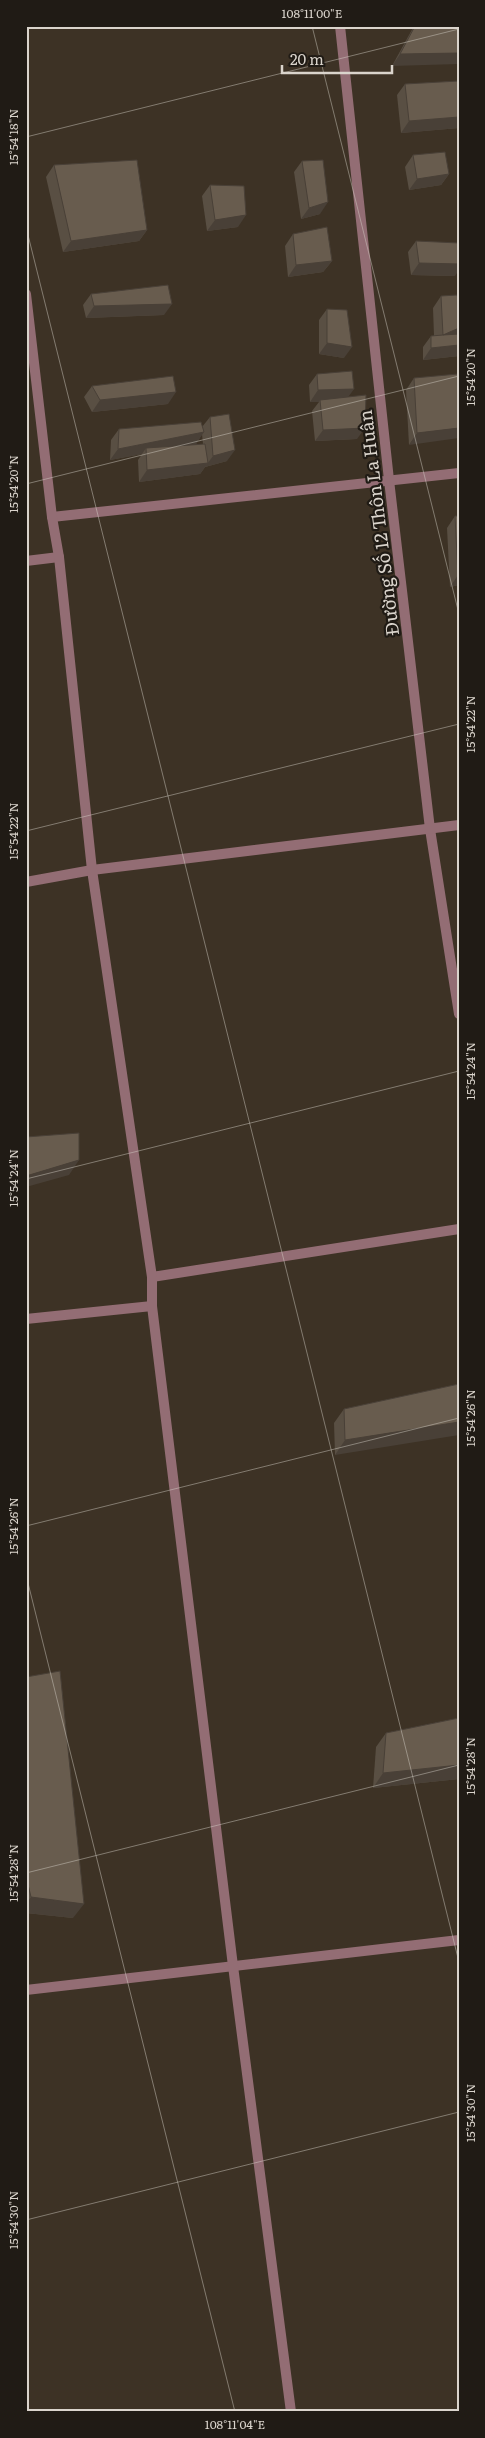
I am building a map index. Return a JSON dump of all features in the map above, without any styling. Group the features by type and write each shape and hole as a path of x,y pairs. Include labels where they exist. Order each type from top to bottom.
{"street":[{"name":"Đường Số 12 Thôn La Huân","path":"340,26 389,480 430,829 459,1014"},
{"path":"26,294 52,517 59,557 92,870 152,1277 152,1306 233,1966 291,2412"},
{"path":"52,517 459,473"},
{"path":"26,561 59,557"},
{"path":"26,882 92,870 459,825"},
{"path":"152,1277 459,1229"},
{"path":"26,1319 152,1306"},
{"path":"26,1990 459,1940"}],"building":[{"path":"415,26 459,26 459,53 400,54"},
{"path":"459,81 459,117 409,121 405,84"},
{"path":"445,152 449,174 417,179 413,155"},
{"path":"137,160 147,230 71,241 54,165"},
{"path":"323,160 328,202 309,208 302,161"},
{"path":"210,185 244,186 246,215 215,220"},
{"path":"327,227 332,261 296,265 293,234"},
{"path":"416,241 459,243 459,264 419,263"},
{"path":"168,285 172,304 94,306 91,294"},
{"path":"457,295 459,302 459,328 443,335 441,296"},
{"path":"327,309 347,310 352,347 327,343"},
{"path":"459,334 459,345 431,348 431,336"},
{"path":"352,371 354,389 318,390 317,374"},
{"path":"458,374 459,428 417,433 414,378"},
{"path":"173,376 176,392 100,400 92,386"},
{"path":"366,395 365,428 323,430 320,400"},
{"path":"229,414 235,450 213,456 210,417"},
{"path":"201,422 204,432 118,449 119,429"},
{"path":"205,444 208,463 147,470 146,448"},
{"path":"455,516 459,516 458,575"},
{"path":"79,1133 79,1160 26,1176 26,1137"},
{"path":"459,1384 459,1422 345,1440 344,1409"},
{"path":"60,1671 84,1904 31,1897 26,1876 26,1677"},
{"path":"459,1718 459,1765 383,1773 386,1733"}]}
